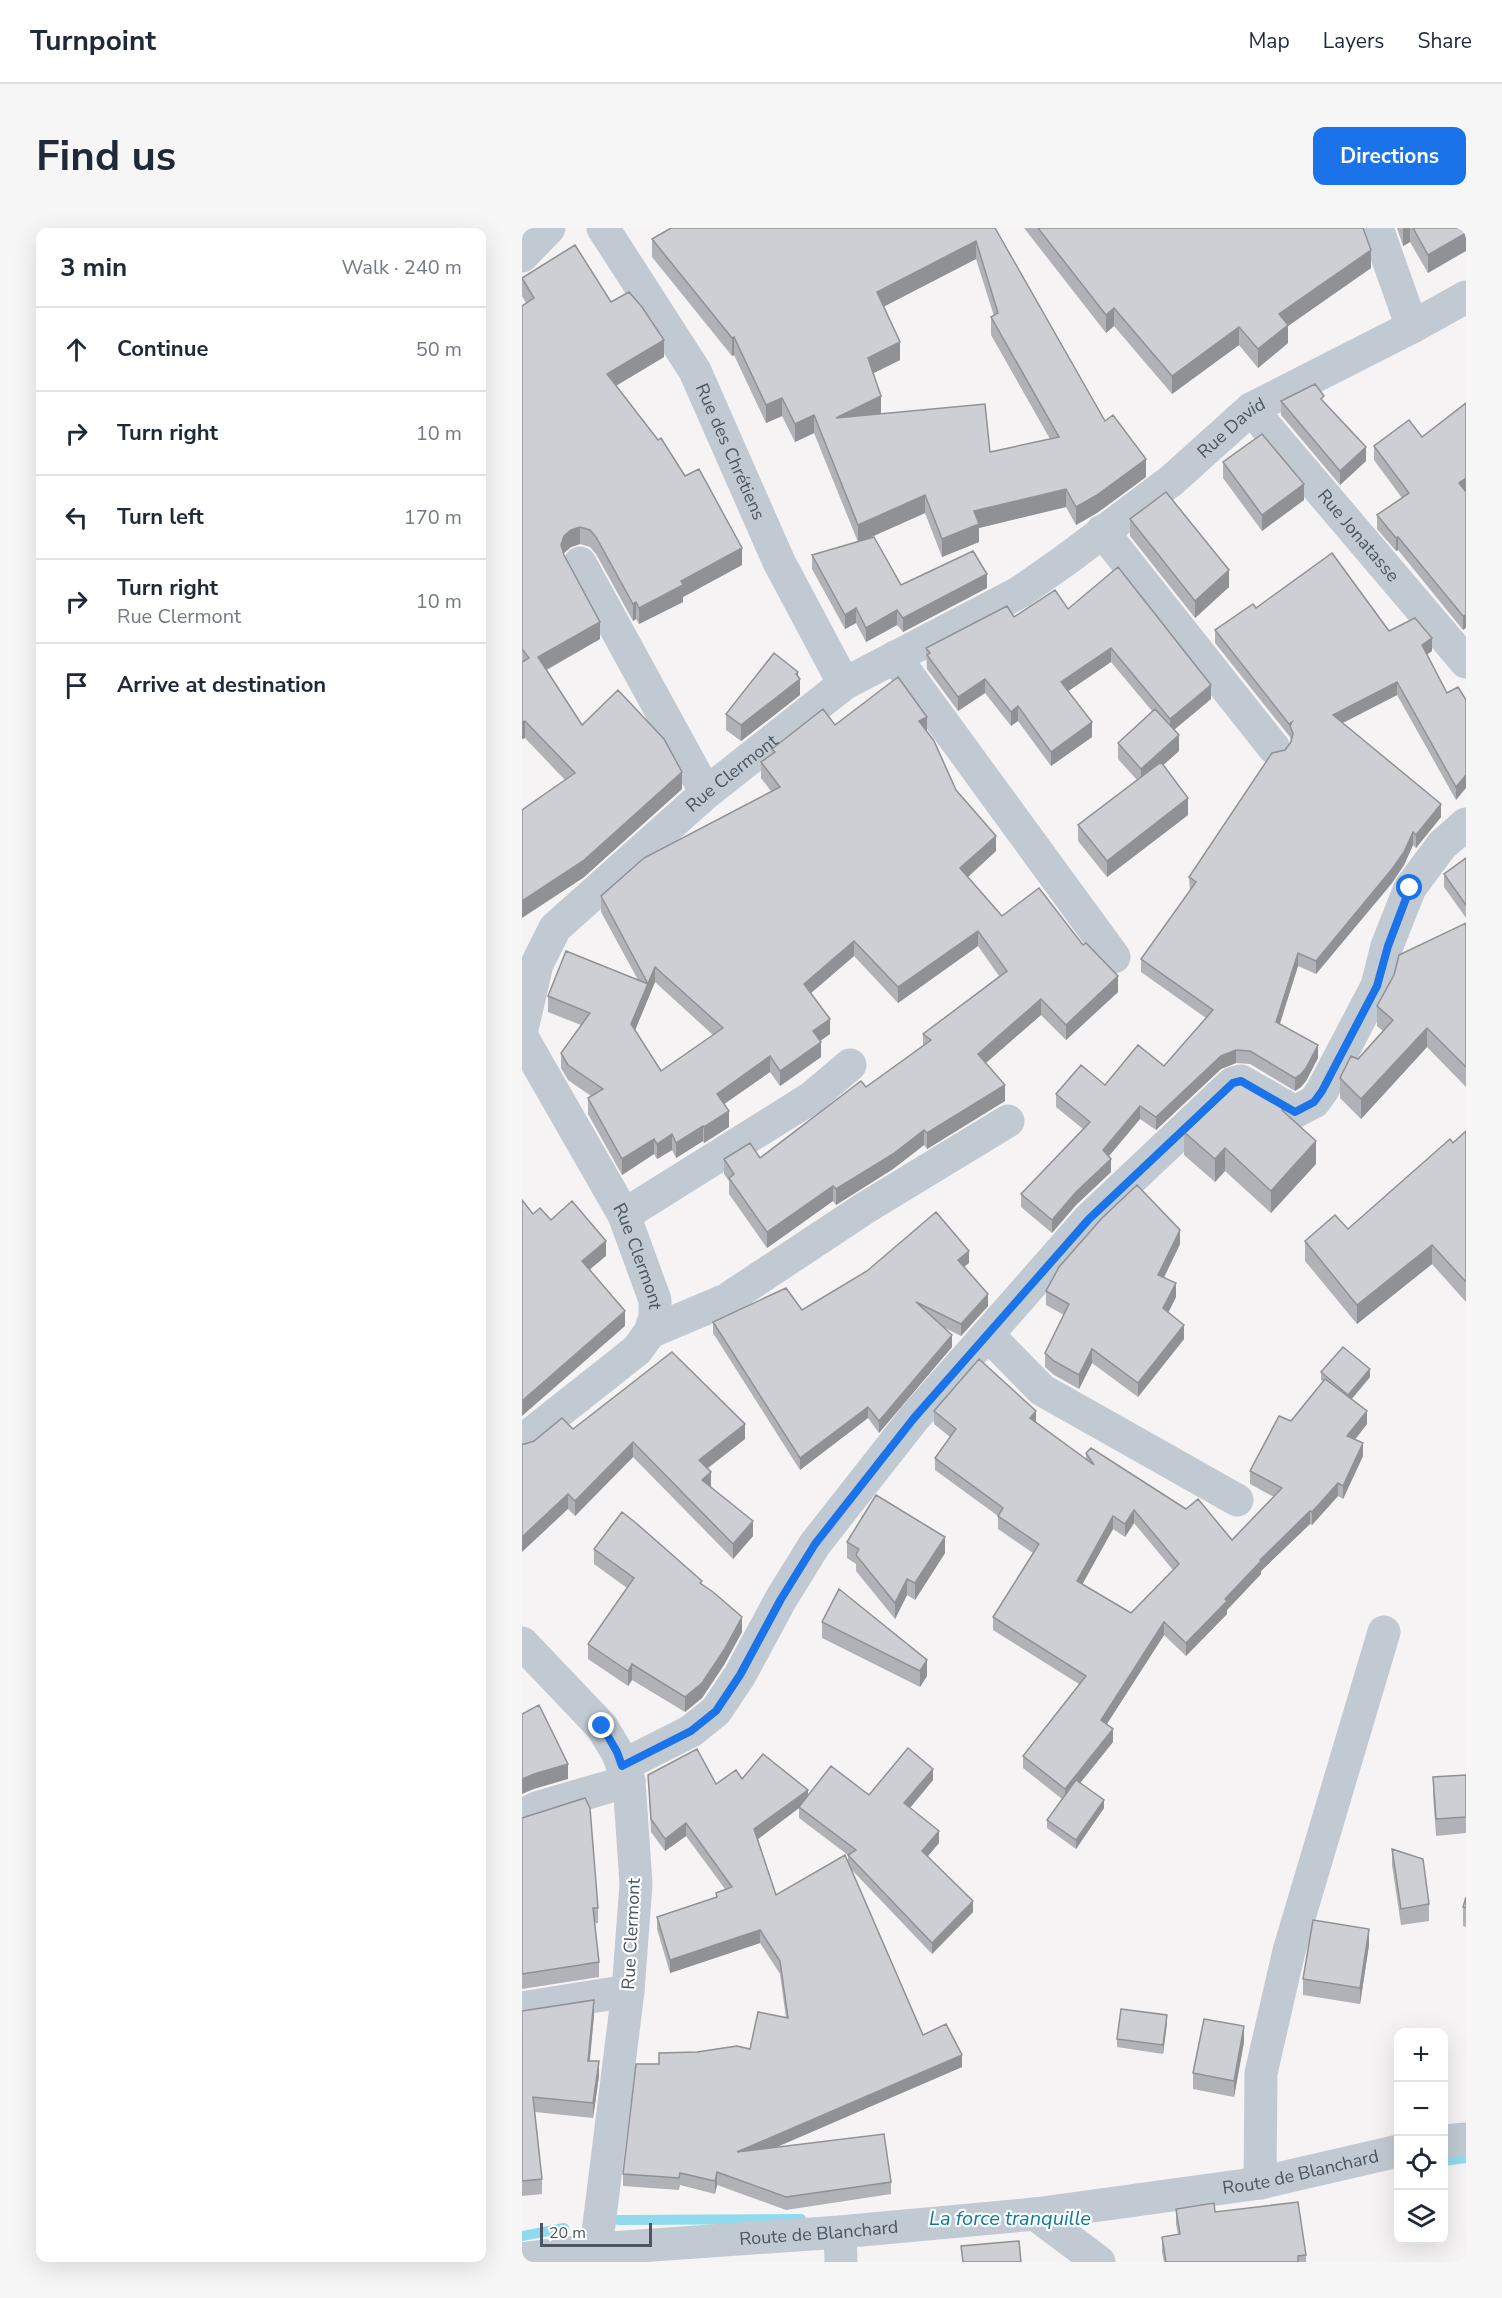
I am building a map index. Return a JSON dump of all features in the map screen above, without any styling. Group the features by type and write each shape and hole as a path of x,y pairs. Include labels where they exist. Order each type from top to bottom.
{"street":[{"path":"522,256 549,228"},
{"name":"Rue des Chrétiens","path":"603,228 695,371 779,562 844,684"},
{"path":"1377,228 1413,327"},
{"name":"Rue David","path":"1020,592 1171,480 1251,409 1413,327 1466,297"},
{"name":"Rue Jonatasse","path":"1251,409 1466,662"},
{"path":"1102,531 1274,748"},
{"path":"580,563 706,793"},
{"name":"Rue Clermont","path":"522,1029 529,956 555,928 706,793 844,684 1020,592"},
{"path":"895,657 1114,957"},
{"path":"522,1815 626,1774 691,1731 716,1711 740,1675 781,1599 815,1544 914,1418 1089,1219 1233,1083 1241,1081 1295,1112 1314,1102 1336,1066 1377,986 1388,946 1410,888 1442,845 1466,824"},
{"name":"Rue Clermont","path":"522,1037 624,1215 656,1300 655,1317 650,1332 637,1350 522,1442"},
{"path":"624,1215 811,1098 850,1065"},
{"path":"650,1332 726,1300 866,1208 1008,1121"},
{"path":"988,1335 1042,1390 1237,1500"},
{"path":"1260,2183 1261,2073 1289,1951 1384,1632"},
{"name":"Rue Clermont","path":"522,1643 602,1726 626,1774 636,1884 628,1991 597,2256"},
{"path":"522,2008 628,1991"},
{"path":"1448,2141 1466,2139"},
{"name":"Route de Blanchard","path":"522,2259 841,2247 1035,2214 1260,2183 1394,2152"},
{"path":"1035,2214 1099,2262"}],"building":[{"path":"671,228 995,228 1105,421 1113,415 1146,459 1097,495 1076,507 1066,489 974,511 979,524 942,539 925,495 858,525 814,415 795,424 782,398 766,405 734,337 732,338 652,239","holes":["976,241 998,313 991,317 1059,437 990,452 985,404 836,418 881,396 868,358 900,342 877,292"]},
{"path":"1038,228 1363,228 1371,250 1279,314 1288,325 1258,349 1239,327 1172,376 1114,308 1106,315"},
{"path":"1413,228 1466,228 1466,233 1428,255"},
{"path":"575,245 611,302 629,292 664,340 607,374 658,440 661,438 685,476 699,469 742,548 681,581 683,585 639,608 636,602 633,604 590,530 580,527 564,536 561,545 564,555 600,622 538,657 582,725 618,690 664,739 682,772 583,861 522,901 522,810 575,773 525,721 522,722 522,662 529,658 522,649 522,306 534,298 522,278"},
{"path":"1315,384 1324,396 1321,399 1366,447 1340,471 1281,401"},
{"path":"1466,403 1466,478 1459,483 1466,492 1466,615 1463,616 1377,515 1409,493 1374,446 1409,420 1422,437"},
{"path":"1262,434 1304,484 1262,515 1223,462"},
{"path":"1166,492 1229,570 1195,601 1130,519"},
{"path":"874,537 901,585 973,551 987,574 903,618 897,610 866,628 856,608 845,615 812,555"},
{"path":"1332,553 1389,631 1415,618 1432,638 1422,645 1447,693 1458,687 1466,700 1466,775 1456,787 1397,682 1333,715 1441,804 1416,835 1413,832 1404,852 1392,869 1316,961 1298,953 1276,1022 1318,1045 1306,1068 1295,1078 1250,1051 1236,1050 1221,1056 1156,1117 1140,1106 1103,1150 1111,1159 1076,1192 1052,1220 1021,1194 1090,1122 1056,1094 1081,1065 1105,1085 1138,1045 1164,1066 1213,1010 1141,959 1196,882 1189,877 1272,753 1285,750 1291,742 1292,722 1289,724 1215,630 1253,604 1256,608"},
{"path":"1118,567 1211,685 1170,719 1111,648 1061,682 1092,722 1051,752 1018,706 1011,712 985,679 958,697 927,655 930,653 926,648 1007,606 1014,617 1055,590 1068,609"},
{"path":"774,653 798,672 796,674 800,679 741,725 726,714"},
{"path":"898,677 927,717 919,721 934,741 956,790 996,836 960,868 1002,916 1039,888 1083,945 1086,943 1118,976 1066,1025 1041,999 978,1054 1005,1085 927,1133 924,1130 893,1154 836,1189 833,1186 767,1232 729,1178 734,1174 724,1159 750,1143 760,1158 861,1081 866,1087 931,1040 923,1034 1007,971 978,931 898,987 854,941 804,984 830,1019 813,1031 821,1042 780,1071 770,1056 717,1094 729,1111 704,1127 676,1143 672,1134 657,1144 654,1139 622,1159 588,1098 603,1089 568,1065 561,1053 590,1013 548,996 566,951 648,984 601,896 644,858 780,787 761,762 775,752 772,749 823,709 835,725","holes":["655,967 723,1028 661,1071 631,1024"]},
{"path":"1155,709 1179,735 1141,769 1118,743"},
{"path":"1161,762 1188,798 1107,861 1078,825"},
{"path":"1466,858 1466,905 1444,874"},
{"path":"1466,923 1466,1067 1427,1028 1361,1099 1340,1078 1351,1056 1358,1059 1393,1020 1377,1006 1394,975 1399,955"},
{"path":"1240,1079 1285,1105 1282,1110 1316,1141 1271,1191 1225,1148 1215,1159 1184,1132"},
{"path":"1466,1131 1466,1282 1432,1245 1357,1305 1305,1241 1335,1215 1348,1229 1450,1139 1453,1143"},
{"path":"1137,1185 1180,1230 1158,1275 1176,1283 1163,1308 1184,1325 1138,1383 1092,1349 1079,1375 1054,1361 1045,1353 1069,1304 1046,1291 1059,1267 1102,1218"},
{"path":"522,1200 533,1214 540,1208 551,1220 572,1201 606,1241 582,1261 625,1311 522,1401"},
{"path":"936,1212 969,1251 958,1260 988,1294 961,1324 916,1302 952,1335 879,1421 868,1407 800,1458 713,1322 786,1288 802,1310 867,1271"},
{"path":"1343,1347 1370,1369 1348,1395 1321,1372"},
{"path":"672,1352 745,1424 699,1460 711,1472 702,1480 753,1521 733,1544 633,1442 575,1501 568,1494 522,1537 522,1444 534,1441 562,1418 573,1429"},
{"path":"979,1359 1036,1411 1030,1418 1094,1465 1086,1453 1091,1448 1186,1509 1198,1499 1232,1540 1282,1488 1250,1471 1279,1416 1291,1421 1325,1379 1367,1411 1347,1436 1363,1443 1343,1486 1338,1483 1312,1512 1310,1511 1260,1560 1225,1599 1227,1601 1186,1643 1164,1622 1101,1720 1113,1729 1065,1789 1023,1756 1086,1676 993,1617 1039,1544 998,1516 1003,1508 935,1458 956,1429 934,1411","holes":["1134,1510 1179,1564 1131,1613 1077,1581 1113,1516 1125,1524"]},
{"path":"876,1495 945,1537 915,1583 907,1579 895,1603 856,1555 859,1549 847,1542"},
{"path":"622,1512 702,1581 700,1583 742,1617 702,1683 685,1697 632,1664 628,1671 588,1644 634,1578 594,1549"},
{"path":"839,1589 927,1660 920,1671 822,1622"},
{"path":"539,1705 568,1764 522,1779 522,1714"},
{"path":"908,1748 933,1769 904,1803 939,1831 922,1851 973,1901 932,1943 848,1855 856,1850 799,1807 831,1766 869,1795"},
{"path":"697,1749 716,1784 736,1770 742,1779 763,1754 808,1790 754,1829 776,1895 845,1855 923,2035 946,2024 962,2055 737,2152 884,2134 891,2182 786,2197 717,2172 715,2181 680,2173 679,2178 623,2174 636,2064 659,2064 659,2053 697,2052 737,2046 750,2049 758,2012 788,2018 780,1961 760,1930 670,1960 657,1917 717,1897 716,1893 732,1887 686,1823 665,1839 651,1819 648,1775"},
{"path":"1466,1775 1466,1817 1436,1819 1433,1777"},
{"path":"1076,1780 1104,1800 1076,1840 1047,1820"},
{"path":"585,1798 590,1808 598,1908 593,1908 599,1962 522,1974 522,1818"},
{"path":"1392,1849 1423,1859 1429,1904 1401,1909"},
{"path":"1313,1920 1369,1929 1360,1988 1303,1979"},
{"path":"594,2000 588,2061 599,2061 593,2103 533,2097 542,2179 522,2181 522,2011"},
{"path":"1121,2009 1167,2015 1163,2045 1117,2039"},
{"path":"1204,2019 1244,2026 1234,2081 1193,2073"},
{"path":"1298,2202 1306,2255 1298,2256 1298,2262 1166,2262 1162,2237 1180,2234 1176,2209 1214,2203 1215,2212"},
{"path":"1019,2241 1021,2262 963,2262 961,2246"}],"waterway":[{"name":"La force tranquille","path":"1448,2160 1466,2158"},
{"name":"La force tranquille","path":"618,2220 801,2219"},
{"name":"La force tranquille","path":"522,2236 564,2228"}],"route":[{"path":"602,1726 622,1766 691,1731 716,1711 740,1675 781,1599 815,1544 914,1418 1089,1219 1233,1083 1241,1081 1295,1112 1314,1102 1336,1066 1377,986 1388,946 1410,888"}]}
